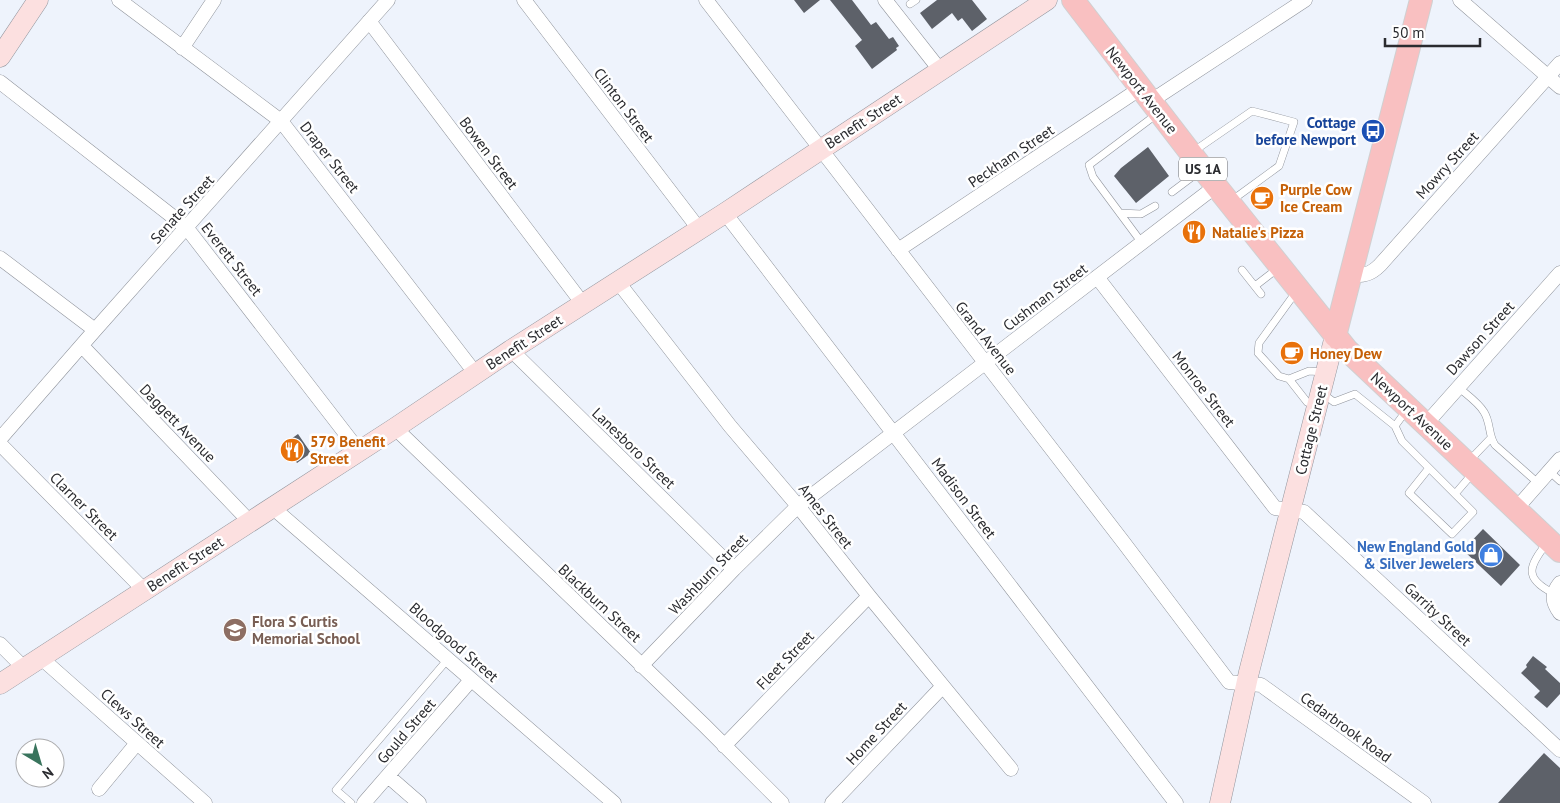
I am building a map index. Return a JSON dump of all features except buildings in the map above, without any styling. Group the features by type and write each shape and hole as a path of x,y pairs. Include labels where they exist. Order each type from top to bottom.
{"main road":[{"name":"Newport Avenue","path":"1073,0 1210,178 1347,350 1555,546"},
{"name":"Cottage Street","path":"1335,336 1421,0"}],"street":[{"path":"0,57 38,0"},
{"name":"Draper Street","path":"119,0 281,122 476,374"},
{"path":"182,48 214,0"},
{"name":"Senate Street","path":"0,440 95,330 388,0"},
{"name":"Clinton Street","path":"524,0 699,229"},
{"name":"Grand Avenue","path":"706,0 1229,682 1247,685"},
{"path":"886,0 940,70"},
{"name":"Benefit Street","path":"0,684 511,350 725,213 820,148 1047,0"},
{"name":"Peckham Street","path":"898,250 1151,100 1305,0"},
{"path":"1460,0 1560,87"},
{"name":"Bowen Street","path":"369,21 583,304"},
{"name":"Mowry Street","path":"1351,275 1363,276 1373,272 1380,265 1560,63"},
{"name":"Everett Street","path":"0,82 186,227 359,451"},
{"name":"Cushman Street","path":"798,506 1142,243 1210,178"},
{"name":"Madison Street","path":"725,213 1176,803"},
{"path":"0,258 95,330"},
{"name":"Dawson Street","path":"1425,425 1560,273"},
{"name":"Monroe Street","path":"1097,277 1275,508 1291,511"},
{"name":"Ames Street","path":"618,282 730,426 798,506 868,596 1011,769"},
{"name":"Cottage Street","path":"1222,802 1247,685 1335,336"},
{"name":"Daggett Avenue","path":"82,346 250,522"},
{"name":"Lanesboro Street","path":"511,350 734,569"},
{"name":"Blackburn Street","path":"394,428 782,803"},
{"name":"Clarner Street","path":"0,444 144,590"},
{"path":"1516,509 1560,459"},
{"name":"Bloodgood Street","path":"272,506 614,803"},
{"name":"Washburn Street","path":"642,666 734,569 798,506"},
{"name":"Garrity Street","path":"1291,511 1304,512 1560,750"},
{"path":"1557,588 1553,599 1554,605 1560,613"},
{"name":"Fleet Street","path":"724,746 868,596"},
{"name":"Clews Street","path":"0,644 32,663 137,743 205,803"},
{"name":"Gould Street","path":"364,803 472,680"},
{"name":"Cedarbrook Road","path":"1247,685 1261,685 1424,803"},
{"name":"Home Street","path":"832,803 943,686"},
{"path":"99,789 137,743"},
{"path":"388,776 419,803"}],"lane":[{"path":"1142,243 1093,177 1089,165 1151,100"},
{"path":"1172,192 1210,178 1279,166 1294,122 1252,111 1210,178"},
{"path":"1120,214 1141,214 1155,206"},
{"path":"1255,286 1280,267"},
{"path":"1242,270 1261,294"},
{"path":"1298,290 1259,343 1258,353 1279,376 1288,379 1307,402 1319,399 1334,402 1355,394 1395,426 1402,441 1456,494 1472,512 1471,516 1452,534 1408,493 1429,468"},
{"path":"1288,379 1308,372 1325,372"},
{"path":"1458,387 1484,410 1490,439 1538,484"},
{"path":"1395,426 1408,409"},
{"path":"1456,494 1490,439"},
{"path":"1549,471 1560,481"},
{"path":"1555,546 1535,558 1531,570 1533,579 1541,587 1557,588"},
{"path":"351,803 336,790 448,659"}],"place":[{"name":"Cottage before Newport","path":"1373,131"},
{"name":"Purple Cow Ice Cream","path":"1262,198"},
{"name":"Natalie's Pizza","path":"1194,232"},
{"name":"Honey Dew","path":"1292,353"},
{"name":"579 Benefit Street","path":"292,450"},
{"name":"New England Gold & Silver Jewelers","path":"1491,555"},
{"name":"Flora S Curtis Memorial School","path":"235,630"}]}
